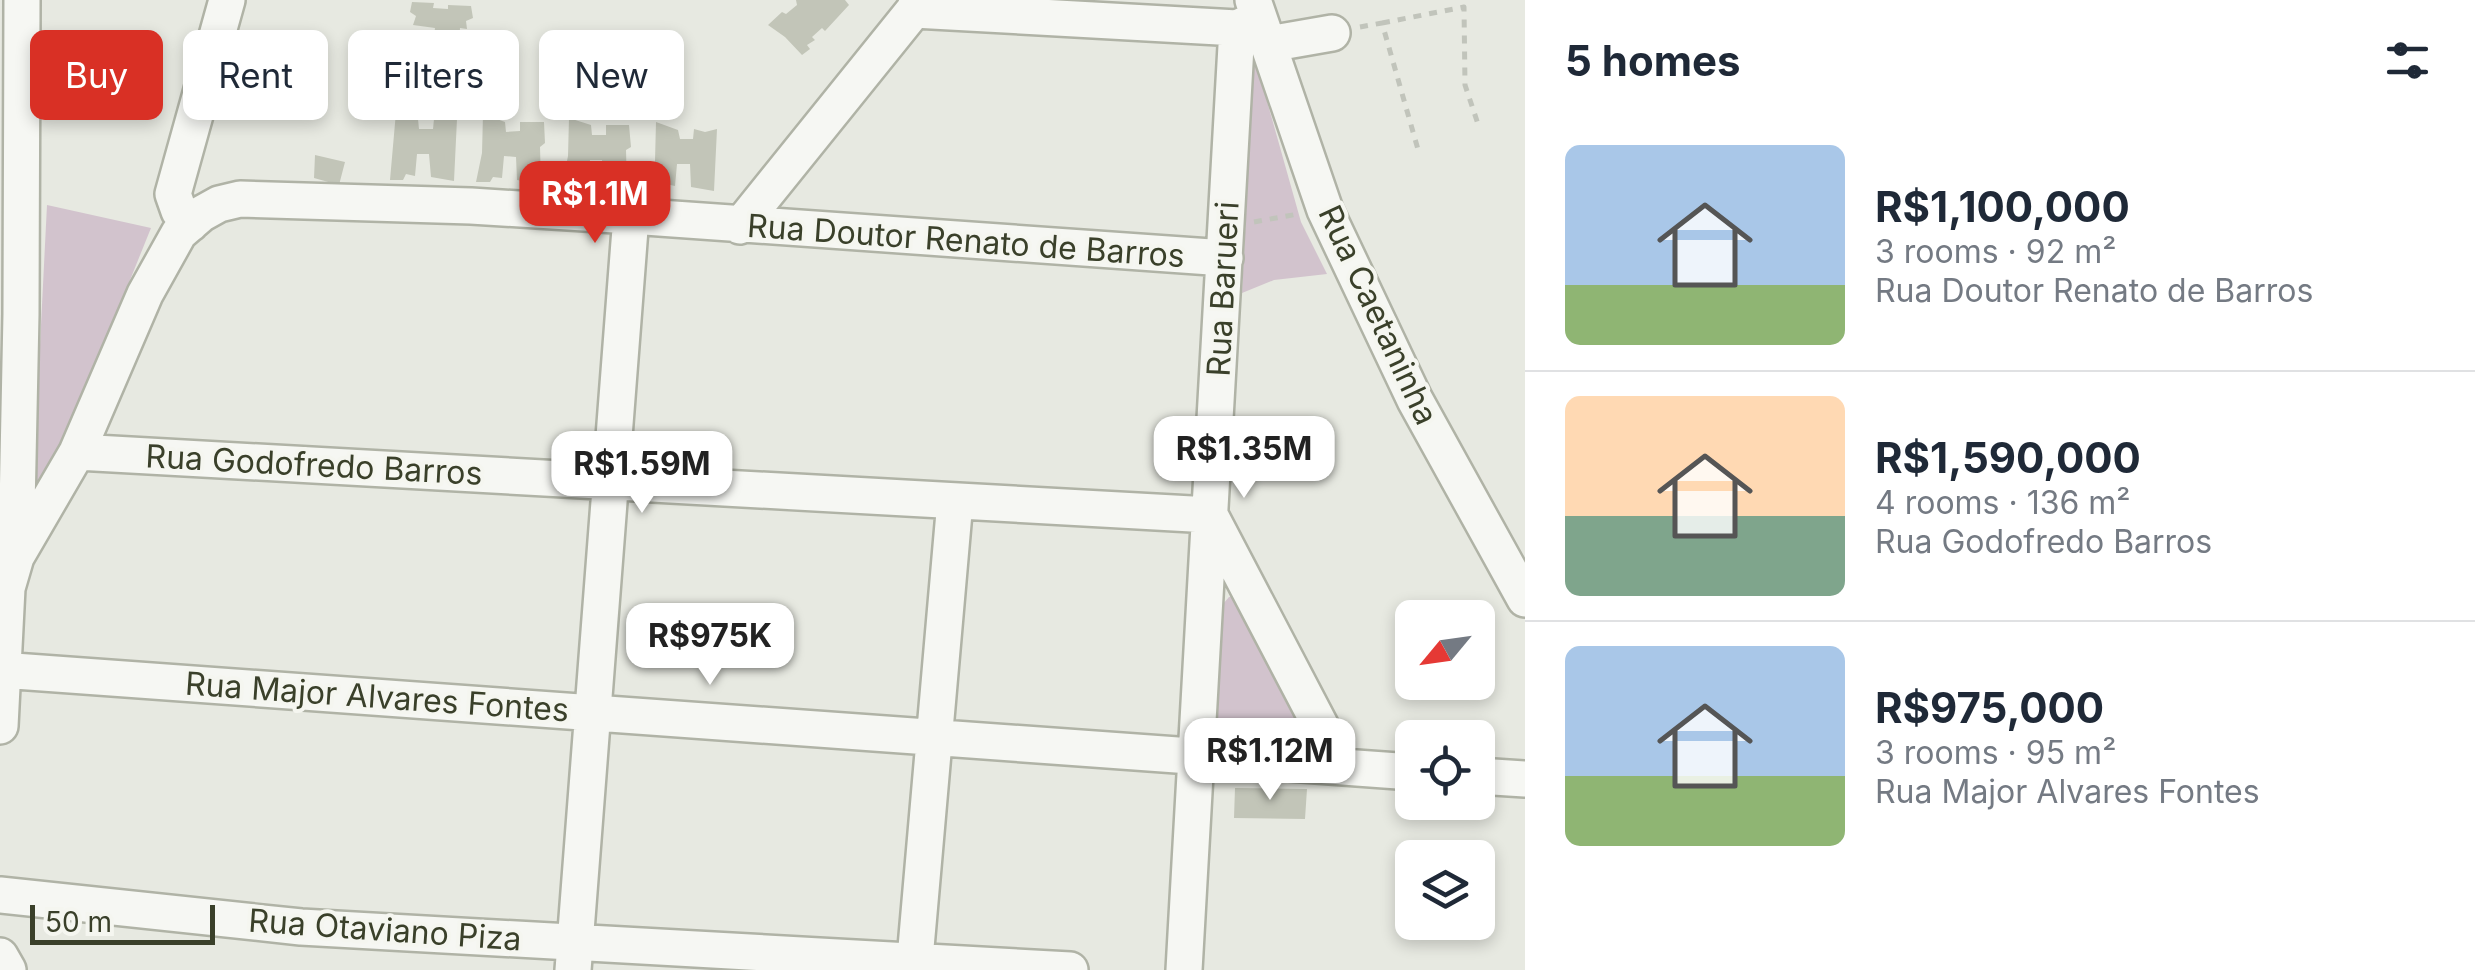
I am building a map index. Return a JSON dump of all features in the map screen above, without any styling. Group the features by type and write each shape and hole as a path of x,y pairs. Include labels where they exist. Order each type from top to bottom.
{"street":[{"path":"0,726 7,588 16,557 22,0"},
{"path":"190,224 179,211 173,194 227,0"},
{"path":"740,226 916,5 1254,22 1332,33"},
{"name":"Rua Caetaninha","path":"1254,22 1325,210 1415,400 1525,598"},
{"name":"Rua Barueri","path":"1184,970 1226,242 1254,22"},
{"name":"Rua Doutor Renato de Barros","path":"16,557 78,452 161,263 179,233 219,204 240,199 452,206 740,226 1226,242"},
{"path":"574,957 632,216"},
{"name":"Rua Godofredo Barros","path":"78,452 1210,514"},
{"path":"915,959 955,500"},
{"path":"1210,514 1342,766"},
{"name":"Rua Major Alvares Fontes","path":"1,670 1395,771"},
{"path":"1495,777 1525,780"},
{"name":"Rua Otaviano Piza","path":"0,895 574,957 915,959 1070,970"},
{"path":"0,956 8,970"}],"path":[{"path":"1332,33 1464,7 1465,85 1479,127"},
{"path":"1382,22 1419,153"},
{"path":"1226,242 1325,210"}],"shaded area":[{"path":"1254,55 1301,222 1327,274 1274,280 1242,293"},
{"path":"47,205 151,228 31,525"},
{"path":"1235,596 1324,749 1211,739 1223,604"}],"building":[{"path":"796,0 845,0 849,5 825,31 822,28 812,37 815,40 807,45 810,49 802,55 768,25 797,5"},
{"path":"412,2 434,3 433,8 471,6 473,18 466,21 467,29 435,30 413,25 416,16 410,12"},
{"path":"395,120 418,120 419,129 433,129 434,120 457,120 454,181 431,177 429,154 417,154 415,176 406,174 403,180 390,180"},
{"path":"483,120 505,122 506,132 520,131 520,122 544,122 541,184 517,180 516,157 504,156 502,178 476,182"},
{"path":"569,120 591,125 592,135 606,135 606,125 629,125 627,188 603,183 602,160 590,160 588,182 579,180 576,185 562,186"},
{"path":"656,122 678,130 680,139 693,139 694,129 717,129 714,191 691,187 690,164 677,164 675,186 666,184 663,190 650,190"},
{"path":"315,155 345,162 339,185 314,178"},
{"path":"1235,788 1307,789 1305,819 1234,818"}]}
